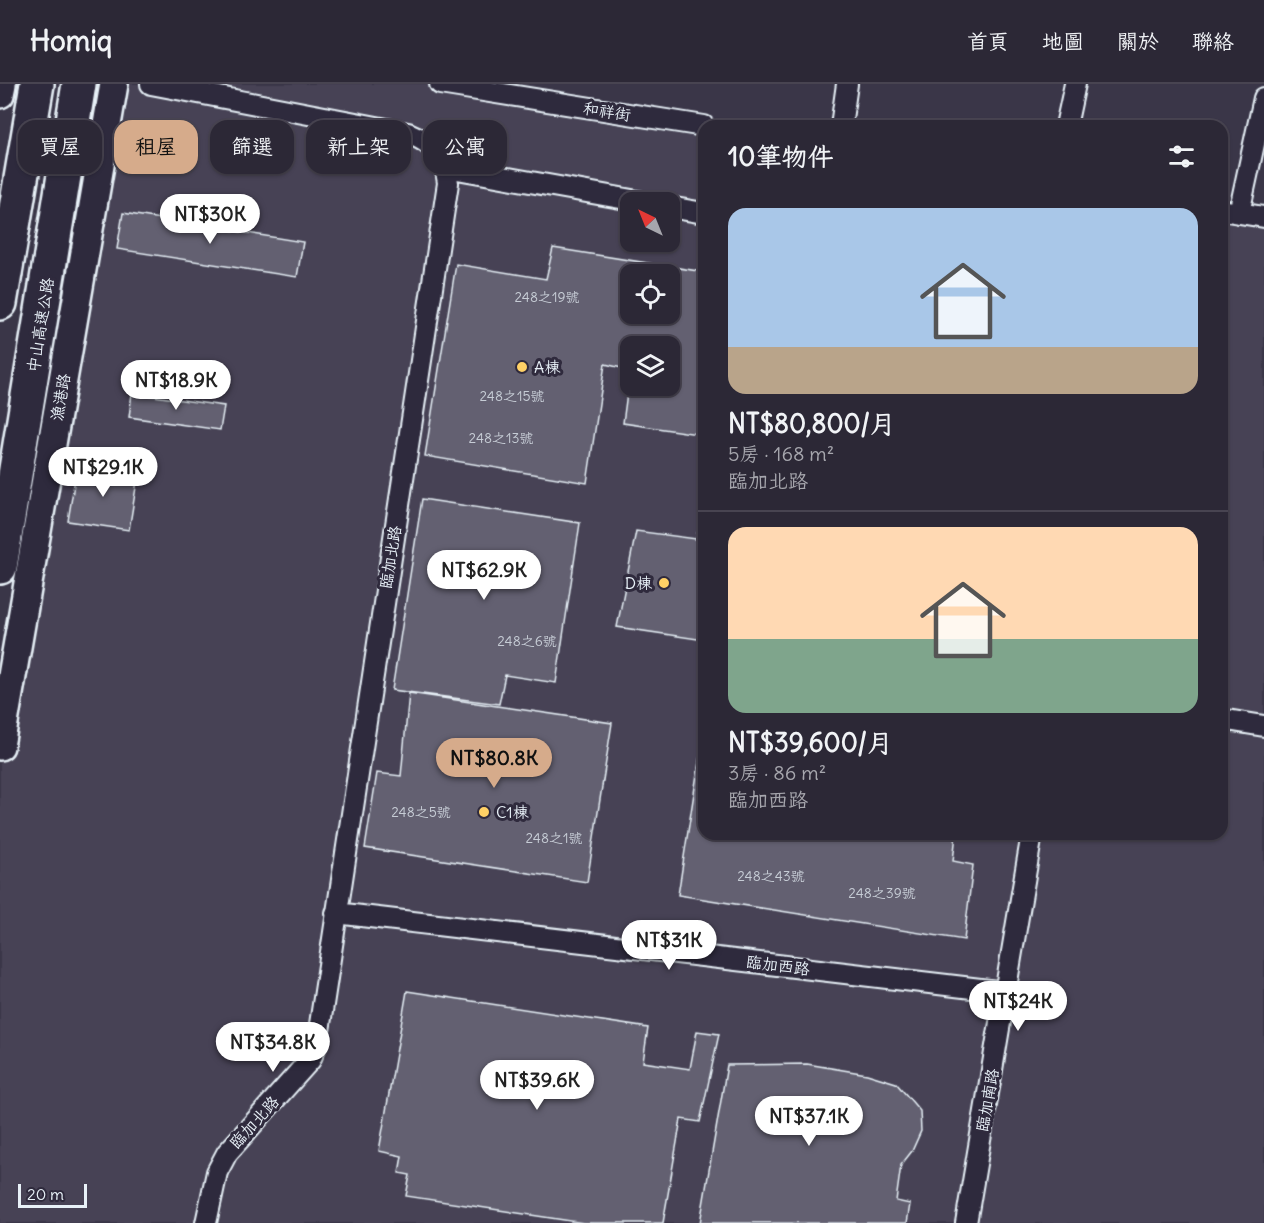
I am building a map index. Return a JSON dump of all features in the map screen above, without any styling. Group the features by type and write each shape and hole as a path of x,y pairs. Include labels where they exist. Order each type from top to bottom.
{"highway":[{"path":"0,303 37,84"},
{"name":"中山高速公路","path":"0,567 79,84"}],"street":[{"path":"0,94 2,84"},
{"name":"漁港路","path":"0,746 114,84"},
{"path":"151,84 408,133 423,139"},
{"name":"和祥街","path":"440,84 698,125"},
{"path":"842,120 847,84"},
{"path":"1067,120 1075,84"},
{"path":"1264,98 1230,211 1264,217"},
{"name":"臨加北路","path":"206,1223 217,1172 227,1153 310,1060 317,1044 447,183 446,174"},
{"path":"485,174 620,198"},
{"path":"680,209 698,212"},
{"path":"1228,720 1264,726"},
{"name":"臨加南路","path":"966,1223 1031,840"},
{"name":"臨加西路","path":"336,913 1006,992"}],"shaded area":[{"path":"114,84 440,84 698,125 698,840 1228,840 1228,211 1264,217 1264,1223 0,1223 0,746 99,174 102,174 102,154"}],"building":[{"path":"123,213 303,242 297,277 117,249"},
{"name":"A棟","path":"553,248 654,264 620,264 620,324 680,324 680,268 698,271 698,434 623,423 627,396 680,396 680,336 620,336 620,368 605,364 587,483 425,456 456,264 546,279"},
{"path":"132,393 224,406 220,430 129,417"},
{"path":"77,466 138,475 129,530 68,521"},
{"path":"422,499 580,523 556,683 505,675 499,704 392,690"},
{"name":"D棟","path":"698,530 698,639 617,627 636,531 696,539"},
{"name":"C1棟","path":"409,693 612,723 587,882 365,848 377,773 401,776"},
{"path":"698,768 698,840 955,840 953,861 973,865 964,940 678,895"},
{"path":"407,991 648,1028 643,1062 690,1069 697,1031 719,1034 700,1122 681,1119 663,1223 584,1223 406,1196 410,1175 399,1173 402,1156 379,1151"},
{"path":"807,1064 867,1074 896,1083 920,1111 921,1131 912,1151 901,1165 896,1201 910,1204 907,1223 700,1223 727,1065"}],"place":[{"name":"A棟","path":"522,367"},
{"name":"D棟","path":"664,583"},
{"name":"C1棟","path":"484,812"}]}
